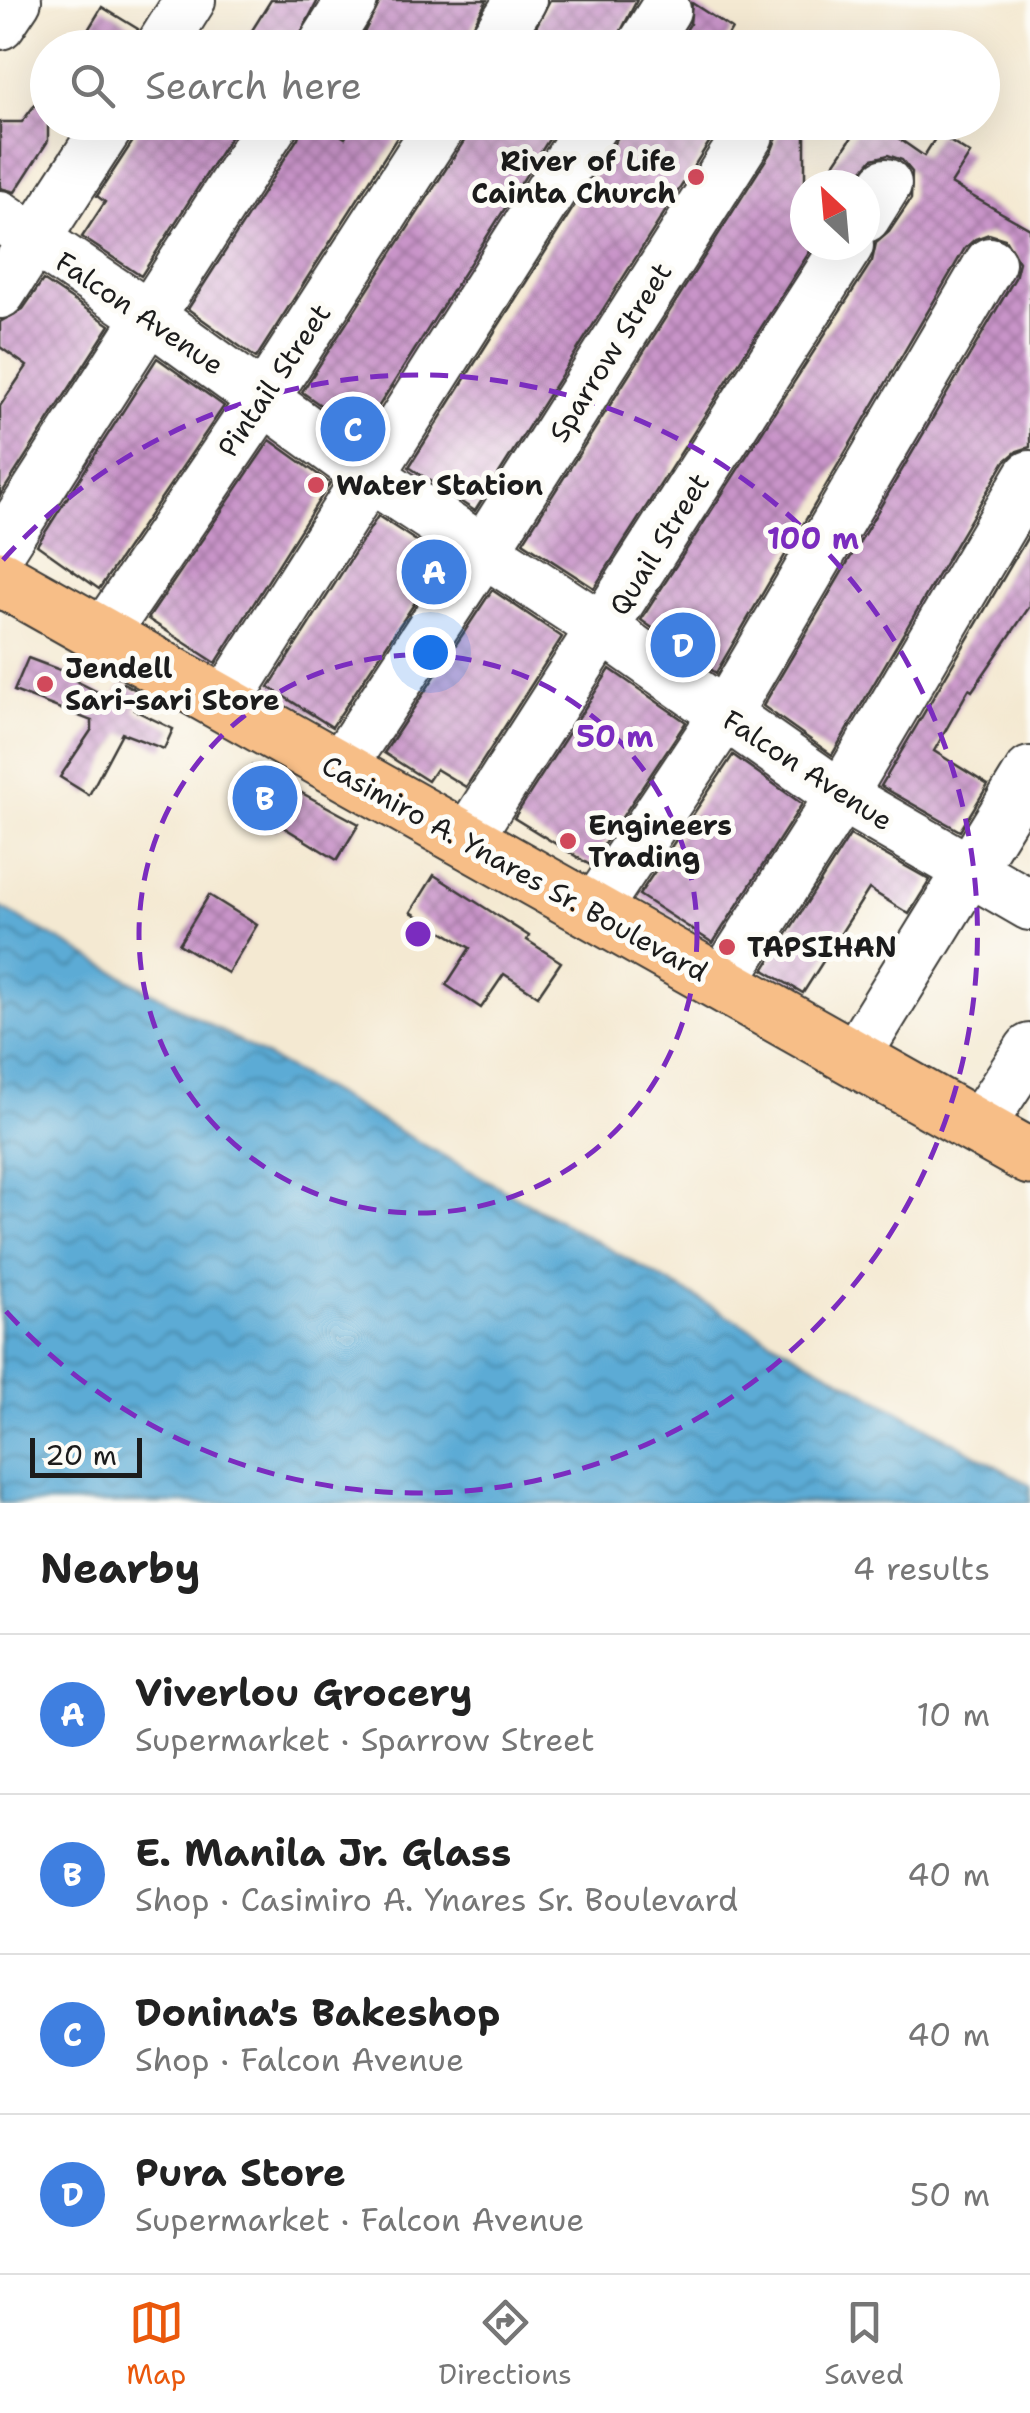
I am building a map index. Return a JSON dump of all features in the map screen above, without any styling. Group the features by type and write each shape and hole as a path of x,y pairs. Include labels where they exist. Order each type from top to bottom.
{"main road":[{"name":"Casimiro A. Ynares Sr. Boulevard","path":"0,578 1030,1157"}],"street":[{"path":"0,24 16,0"},
{"path":"171,30 190,0"},
{"path":"333,30 352,0"},
{"path":"502,30 521,0"},
{"path":"0,293 17,229 96,140"},
{"path":"0,549 152,318 263,140"},
{"name":"Pintail Street","path":"102,636 264,398 430,140"},
{"path":"224,704 583,140"},
{"name":"Sparrow Street","path":"338,769 484,550 745,140"},
{"name":"Falcon Avenue","path":"17,229 152,318 371,478 604,630 841,796 1030,905"},
{"name":"Quail Street","path":"466,840 838,260"},
{"path":"594,912 724,716 990,262"},
{"path":"721,984 841,796 1030,476"},
{"path":"854,1058 1030,772"},
{"path":"978,1128 1030,1049"}],"water":[{"path":"0,907 1030,1485 1030,1503 0,1503"}],"building":[{"path":"271,0 318,0 302,30 252,30"},
{"path":"381,0 487,0 471,30 365,30"},
{"path":"550,0 637,0 621,30 534,30"},
{"path":"692,3 732,29 686,30"},
{"path":"102,7 138,29 138,30 88,30"},
{"path":"30,111 30,140 48,141 15,192 0,188 0,122 22,122"},
{"path":"134,140 228,140 141,276 82,237 105,202 97,196"},
{"path":"297,140 395,140 256,358 188,309"},
{"path":"465,140 549,140 361,434 302,392"},
{"path":"616,140 711,140 475,511 409,467"},
{"path":"776,140 805,140 805,170 790,170 790,260 804,260 594,588 523,542"},
{"path":"850,140 901,140 924,156 934,140 948,140 970,154 951,184 1030,229 1030,447 1005,461 832,755 763,706 1015,278 1019,262 1005,239 989,234 965,248 716,673 641,620 872,260 880,260 880,240 911,199 912,172 902,160 888,155 872,159 863,170 830,170"},
{"path":"43,280 110,325 0,496 0,406 27,366 0,347 0,322 23,309"},
{"path":"157,358 224,406 99,589 37,545"},
{"path":"270,440 330,483 216,663 148,619"},
{"path":"378,516 444,559 332,727 269,687"},
{"path":"1030,533 1030,606 972,691 969,689 934,751 988,785 960,831 881,786"},
{"path":"492,590 562,637 466,787 436,769 428,781 384,753"},
{"path":"28,658 76,676 74,680 112,699 123,683 143,694 134,710 173,729 164,749 122,733 89,795 60,777 92,729 92,721 14,691"},
{"path":"610,669 686,722 590,865 514,818"},
{"path":"733,755 802,804 713,943 639,895"},
{"path":"252,766 359,824 337,860 280,825 277,830 230,806"},
{"path":"850,835 930,880 909,914 869,889 803,993 764,970"},
{"path":"434,875 529,936 527,940 561,962 538,996 504,974 481,1008 446,985 470,948 411,912"},
{"path":"209,895 257,925 228,973 179,944"}],"place":[{"name":"River of Life Cainta Church","path":"696,177"},
{"name":"Donina's Bakeshop","path":"353,429"},
{"name":"Water Station","path":"316,485"},
{"name":"Viverlou Grocery","path":"434,572"},
{"name":"Pura Store","path":"683,645"},
{"name":"Jendell Sari-sari Store","path":"45,684"},
{"name":"E. Manila Jr. Glass","path":"265,798"},
{"name":"Engineers Trading","path":"568,841"},
{"name":"TAPSIHAN","path":"727,947"}]}
